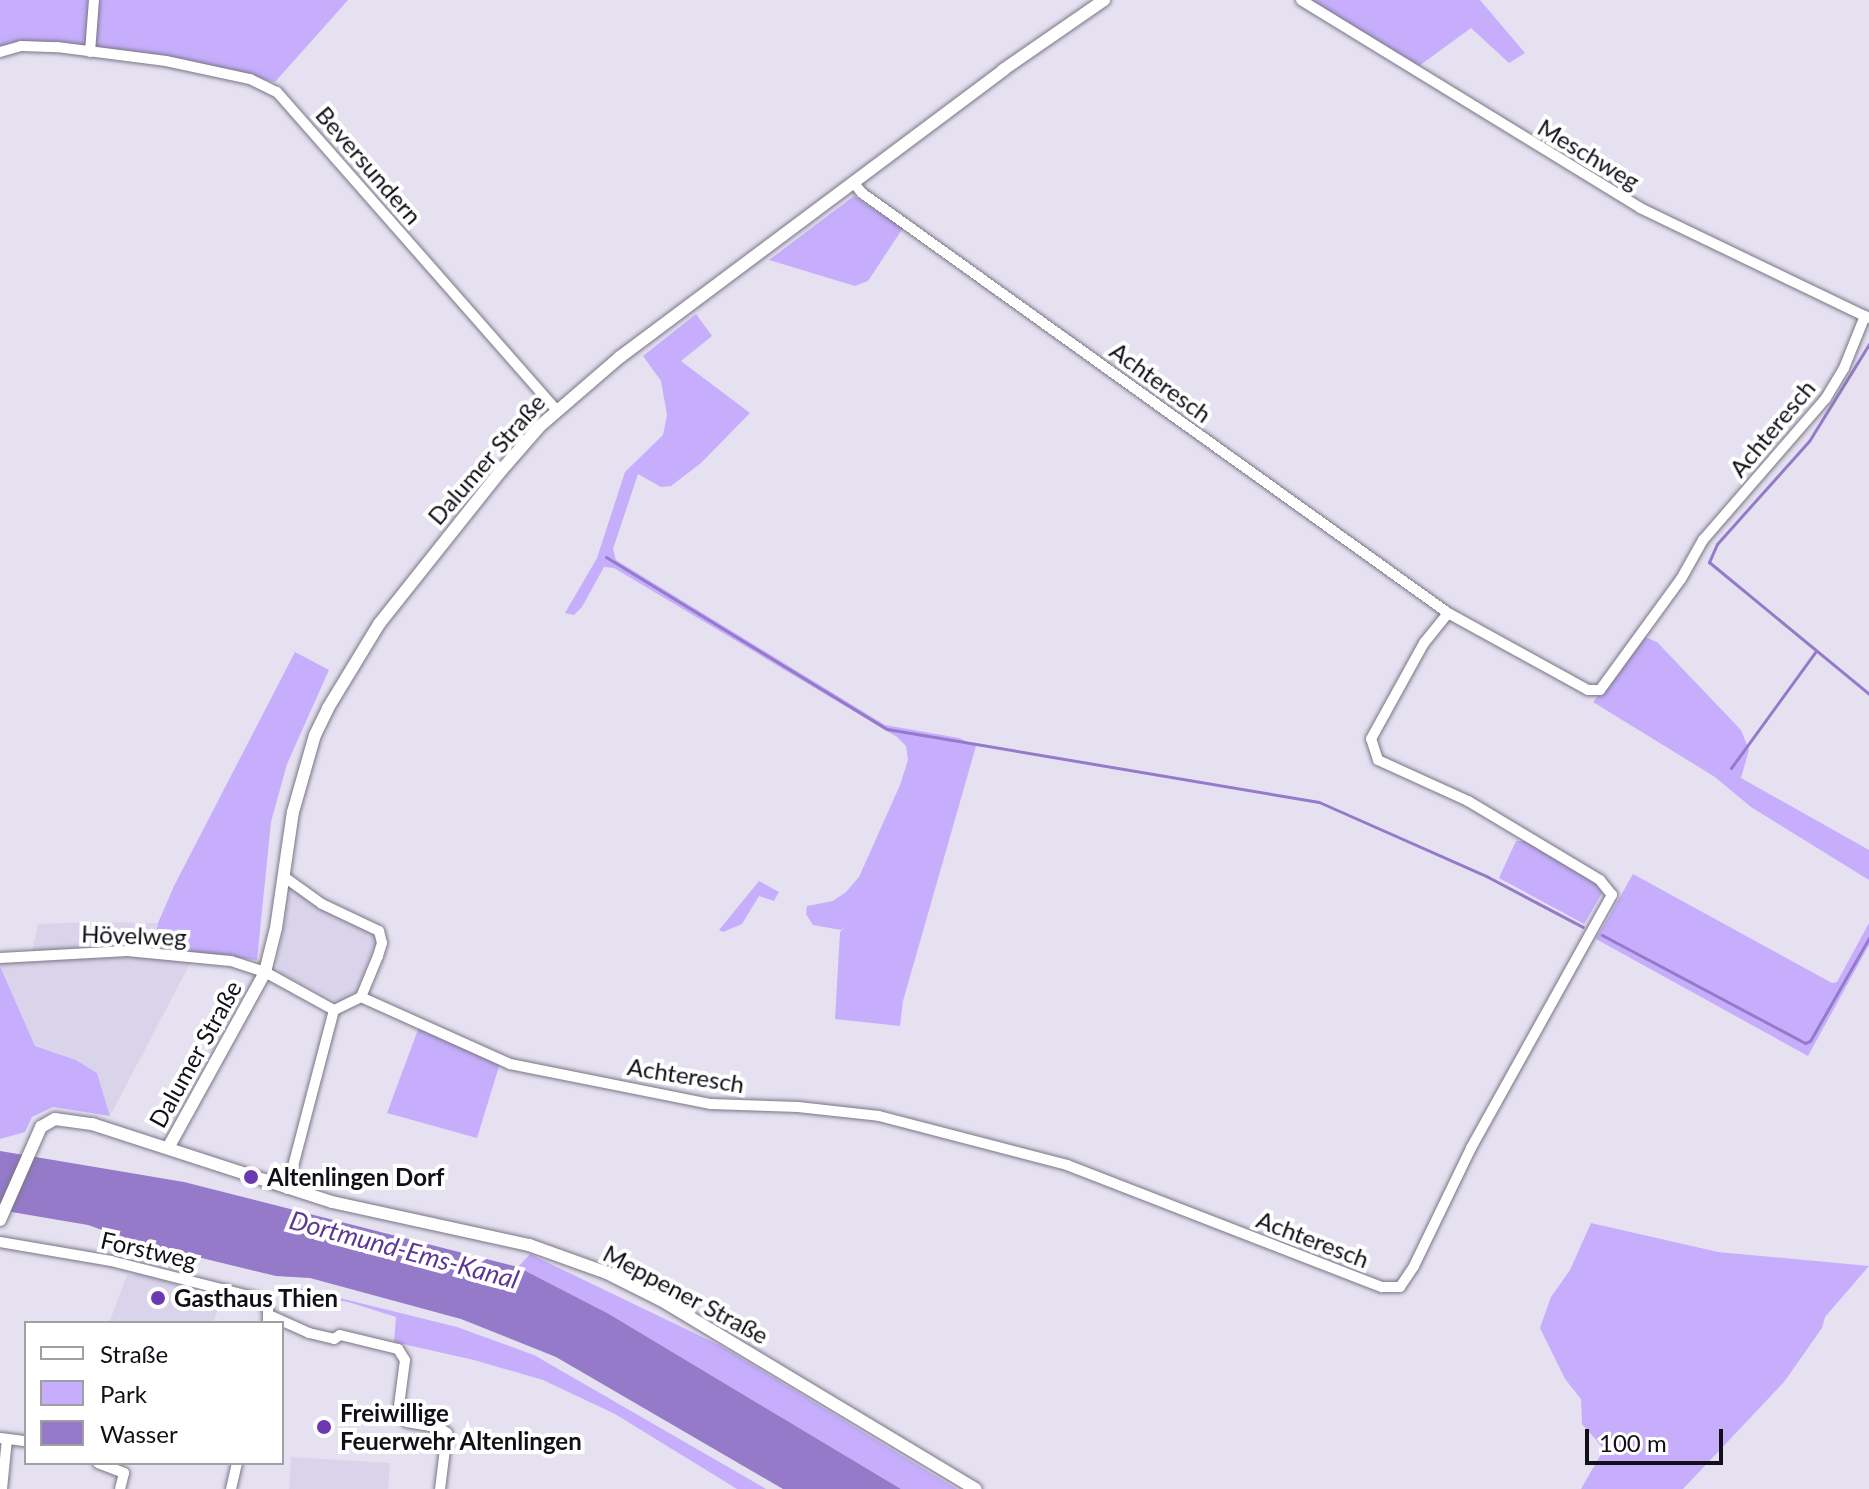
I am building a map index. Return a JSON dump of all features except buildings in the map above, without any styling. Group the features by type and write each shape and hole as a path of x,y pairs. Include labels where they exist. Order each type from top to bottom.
{"main road":[{"name":"Dalumer Straße","path":"168,1148 265,972 293,812 310,750 354,661 499,473 556,410 620,357 1045,39 1104,0"},
{"name":"Meppener Straße","path":"0,1220 34,1138 48,1121 65,1119 168,1148 332,1202 529,1245 607,1273 661,1300 976,1489"}],"street":[{"path":"90,52 94,0"},
{"name":"Meschweg","path":"1301,0 1640,208 1867,317"},
{"name":"Beversundern","path":"0,52 21,46 90,52 220,71 277,92 556,410"},
{"name":"Achteresch","path":"853,182 862,193 1448,613 1588,690 1600,690 1681,579 1703,540 1826,398 1844,368 1867,317"},
{"name":"Achteresch","path":"361,997 510,1064 711,1104 798,1107 879,1116 1067,1165 1382,1287 1400,1287 1414,1266 1471,1148 1612,895 1600,880 1468,801 1378,760 1371,739 1424,643 1448,613"},
{"path":"283,876 322,904 379,931 382,943 361,997 334,1010 287,1189"},
{"name":"Hövelweg","path":"0,958 127,951 231,961 265,972"},
{"path":"265,972 334,1010"},
{"name":"Forstweg","path":"0,1242 163,1272 257,1298 264,1302 269,1319"},
{"name":"Forstweg","path":"284,1324 334,1339 340,1335 398,1349 405,1360 398,1413 407,1422 440,1428 447,1433 440,1489"},
{"path":"2,1489 4,1439 24,1441"},
{"path":"103,1465 124,1473 120,1489"},
{"path":"231,1489 237,1465"}],"shaded area":[{"path":"291,887 315,905 372,932 377,939 357,990 340,1002 280,973 277,963"},
{"path":"158,923 153,947 161,958 192,960 110,1116 97,1073 76,1060 35,1046 0,966 0,962 31,957 38,924"},
{"path":"143,1274 222,1299 214,1321 110,1321 127,1275"},
{"path":"291,1457 390,1463 388,1489 289,1489"}],"green space":[{"path":"0,0 348,0 275,82 220,68 88,46 0,49"},
{"path":"1310,0 1480,0 1525,53 1509,63 1471,28 1419,66"},
{"path":"854,196 903,228 868,281 855,286 769,260"},
{"path":"696,314 712,336 681,361 750,413 701,463 671,486 661,487 638,474 613,549 616,560 885,725 959,738 976,746 903,1001 900,1026 835,1019 840,932 846,926 841,930 813,925 806,914 807,906 833,901 859,877 900,785 908,760 906,746 897,737 614,568 604,567 582,607 574,615 565,613 597,558 625,472 663,435 667,415 661,381 643,356"},
{"path":"1645,637 1657,642 1741,730 1749,750 1741,778 1869,850 1869,880 1751,807 1715,777 1593,702"},
{"path":"295,652 329,670 287,764 271,822 257,960 153,947 158,923 174,886"},
{"path":"1516,841 1525,841 1596,883 1602,893 1584,924 1499,878"},
{"path":"1633,874 1832,983 1837,982 1869,923 1869,945 1808,1056 1596,939"},
{"path":"759,881 779,892 774,901 759,896 742,924 723,932 719,930"},
{"path":"0,966 35,1046 76,1060 97,1073 110,1116 53,1107 32,1117 25,1132 0,1139"},
{"path":"419,1027 500,1063 477,1138 387,1113"},
{"path":"1591,1223 1718,1252 1869,1266 1825,1317 1822,1328 1784,1382 1683,1489 1581,1489 1604,1449 1582,1424 1581,1399 1565,1379 1540,1328 1551,1297 1570,1270"},
{"path":"530,1254 721,1346 957,1489 901,1489 609,1314 518,1267"},
{"path":"291,1286 457,1327 534,1355 766,1489 737,1489 615,1414 543,1380 394,1342 396,1317 348,1302 283,1291"}],"water":[{"name":"Dortmund-Ems-Kanal","path":"0,1151 184,1182 518,1267 609,1314 901,1489 783,1489 556,1357 461,1319 310,1278 276,1276 136,1242 88,1225 0,1210"}],"waterway":[{"path":"1869,344 1809,441 1717,544 1709,562 1869,694"},
{"path":"606,557 887,729 1319,802 1488,877 1583,927"},
{"path":"1731,768 1816,651"},
{"path":"1602,935 1805,1043 1810,1041 1869,938"}],"place":[{"name":"Altenlingen Dorf","path":"251,1177"},
{"name":"Gasthaus Thien","path":"158,1298"},
{"name":"Freiwillige Feuerwehr Altenlingen","path":"324,1427"}]}
